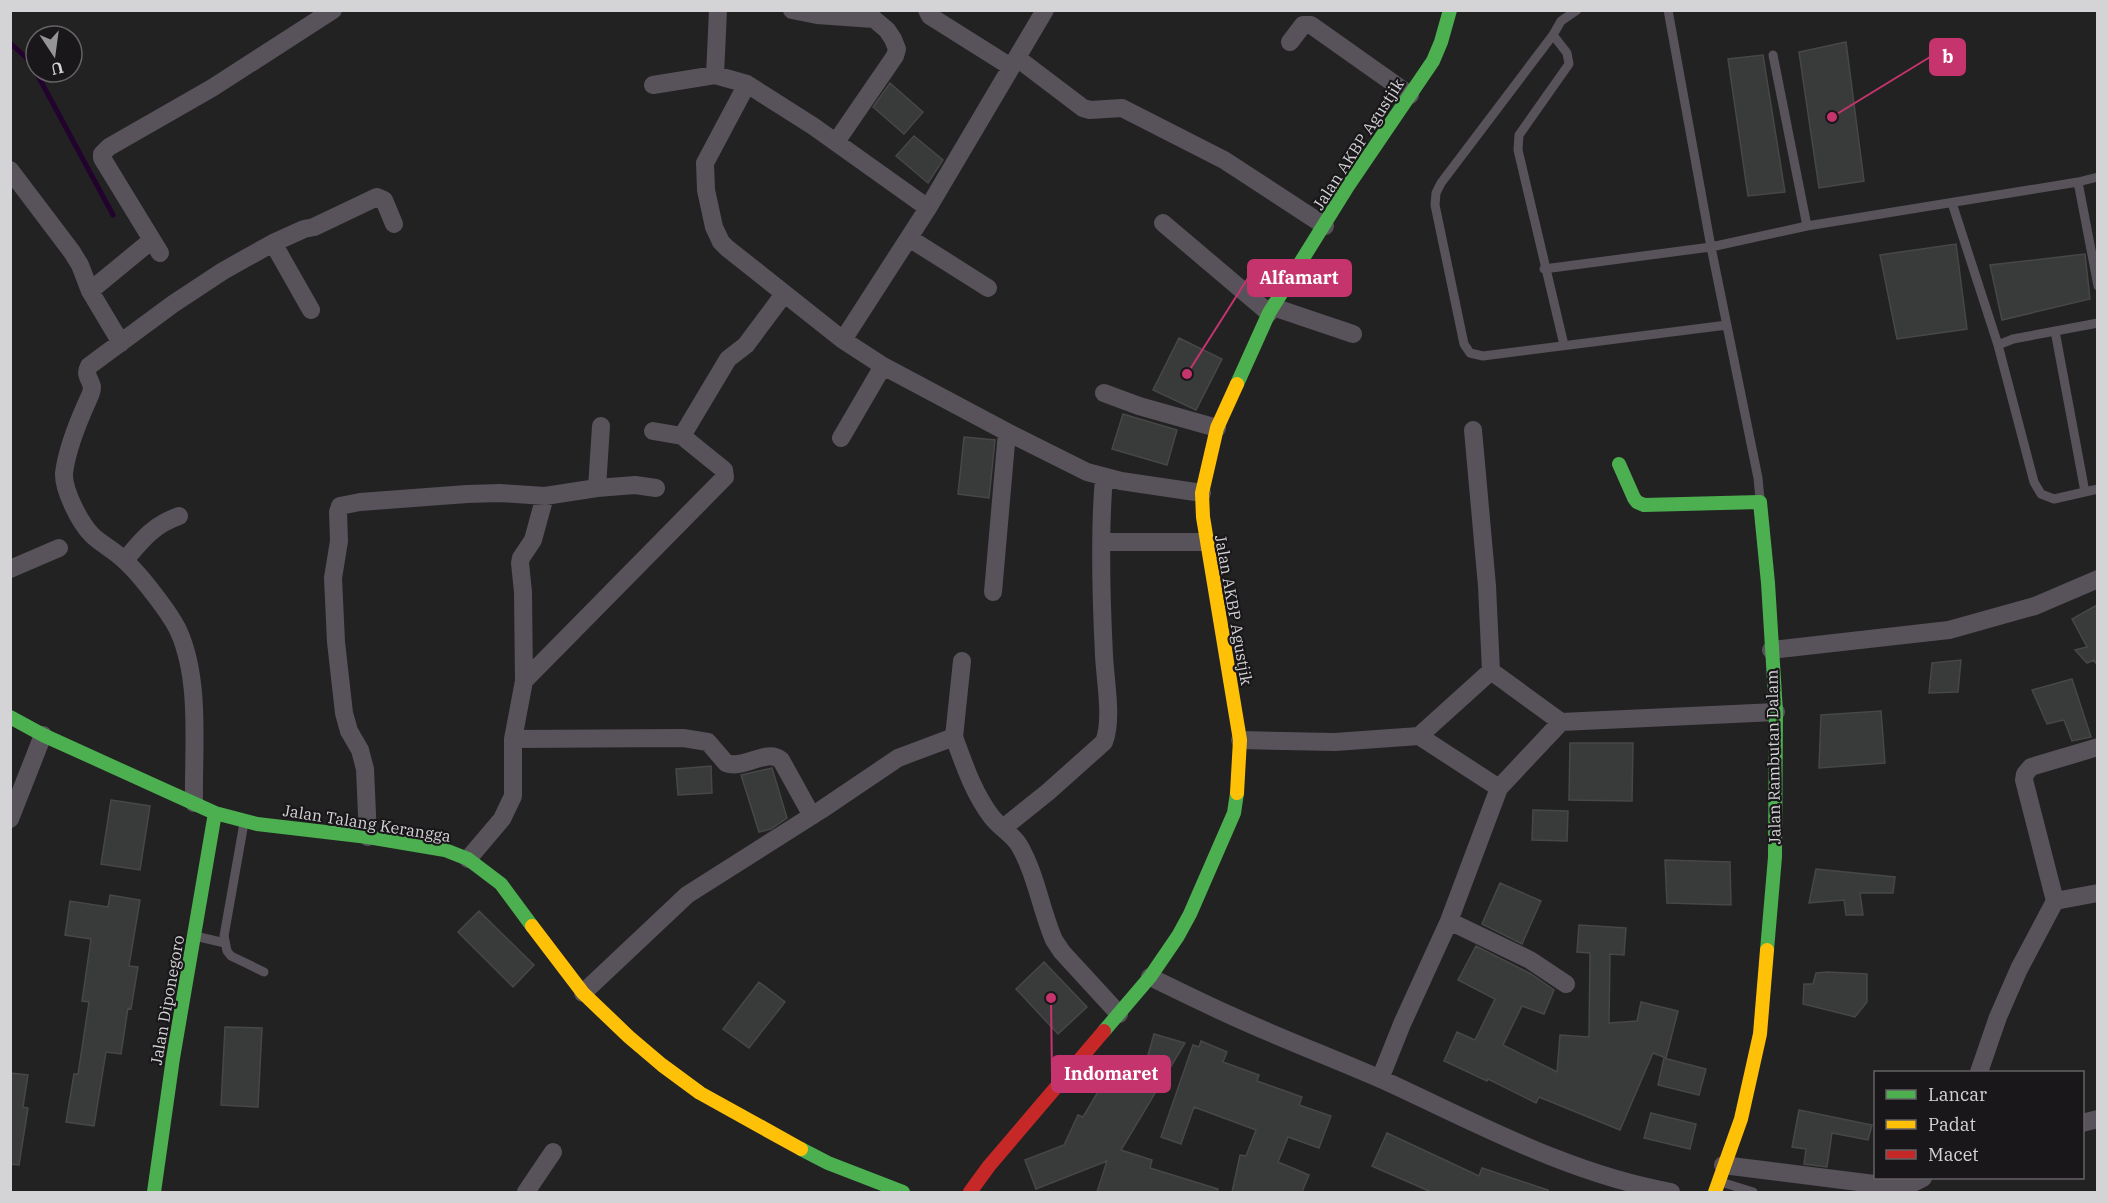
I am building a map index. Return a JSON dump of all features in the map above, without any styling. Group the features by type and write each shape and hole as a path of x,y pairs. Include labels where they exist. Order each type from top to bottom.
{"street":[{"path":"90,291 148,248 102,154 109,147 212,88 333,10"},
{"path":"715,75 718,10"},
{"path":"792,10 817,15 870,18 878,21 887,30 896,45 895,56 836,142"},
{"path":"927,10 930,16 1014,62 1083,108 1090,110 1122,108 1224,160 1325,226"},
{"path":"843,340 928,208 1045,10"},
{"name":"Jalan AKBP Agustjik","path":"970,1192 989,1166 1150,978 1190,914 1228,829 1237,794 1240,740 1206,542 1202,493 1217,428 1271,310 1348,186 1433,61 1450,10"},
{"path":"1290,42 1299,27 1311,25 1410,95"},
{"path":"653,85 715,75 747,84 836,142 928,208"},
{"path":"747,84 706,159 706,190 714,227 722,242 843,340 883,366 1007,432 1087,472 1121,481 1202,493"},
{"path":"10,170 72,252 80,265 90,291 121,343"},
{"path":"205,809 188,657 178,630 125,560 90,534 78,515 64,481 80,418 91,393 92,386 87,376 87,368 179,299 273,243 314,227 377,197 384,200 394,224"},
{"path":"1162,223 1255,303 1271,310 1353,334"},
{"path":"909,238 988,288"},
{"path":"273,243 311,310"},
{"path":"682,436 728,359 746,345 784,294"},
{"path":"841,438 883,366"},
{"path":"1104,393 1139,406 1217,428"},
{"path":"597,488 600,426"},
{"path":"1473,430 1487,586 1491,670"},
{"path":"524,681 725,477 724,470 682,436 653,431"},
{"path":"993,592 1007,432"},
{"path":"1619,464 1634,498 1644,505 1760,502 1768,584 1771,650"},
{"path":"1003,828 1069,774 1104,742 1106,737 1107,708 1102,607 1104,477"},
{"path":"368,837 365,769 360,750 349,730 344,713 336,642 333,578 339,541 339,508 345,504 413,497 500,493 545,496 635,485 656,488"},
{"path":"468,859 502,819 513,796 513,739 524,681 523,592 520,563 533,540 545,496"},
{"path":"125,560 147,534 164,521 179,516"},
{"path":"1102,542 1206,542"},
{"path":"10,569 59,548"},
{"name":"Jalan Rambutan Dalam","path":"1719,1180 1741,1119 1763,1014 1775,857 1776,712 1771,650 1949,630 2036,606 2097,579"},
{"path":"962,662 954,737 975,788 993,818 1013,837 1023,852 1054,940 1062,952 1119,1014"},
{"path":"1491,670 1561,722 1776,712"},
{"path":"1419,736 1491,670"},
{"name":"Jalan Talang Kerangga","path":"10,717 205,809 257,824 368,837 445,850 468,859 501,884 562,962 583,993 662,1065 700,1092 828,1162 903,1192"},
{"path":"1380,1079 1402,1024 1449,921 1499,788 1561,722"},
{"path":"10,819 44,735"},
{"path":"1240,740 1335,742 1419,736 1499,788"},
{"path":"583,993 687,895 812,816 898,758 954,737"},
{"path":"513,739 683,738 708,742 730,765 777,757 781,760 812,816"},
{"path":"1979,1071 1998,1017 2019,969 2055,901 2024,780 2025,774 2031,767 2097,747"},
{"name":"Jalan Diponegoro","path":"154,1192 173,1058 194,936 205,809"},
{"path":"2055,901 2097,893"},
{"path":"1449,921 1530,960 1566,984"},
{"path":"1150,978 1233,1017 1380,1079 1538,1152 1594,1173 1645,1188 1671,1192"},
{"path":"526,1192 553,1152"},
{"path":"1719,1180 1898,1187 1921,1179"}],"lane":[{"path":"1577,10 1561,21 1553,35 1441,183 1436,193 1435,205 1464,344 1470,353 1483,356 1727,325"},
{"path":"1668,10 1711,248 1758,478 1760,502"},
{"path":"1553,35 1567,53 1569,64 1520,135 1518,150 1564,345"},
{"path":"1773,55 1807,226"},
{"path":"1544,268 1711,248 1807,226 2097,177"},
{"path":"2078,182 2097,286"},
{"path":"1952,203 1998,345 2034,482 2041,494 2054,499 2097,489"},
{"path":"1998,345 2013,339 2097,323"},
{"path":"2055,331 2085,492"},
{"path":"244,820 224,936 231,956 264,972"},
{"path":"194,936 225,943"},
{"path":"1719,1180 1753,1192"}],"building":[{"path":"1846,42 1864,181 1819,188 1799,52"},
{"path":"1763,55 1785,192 1748,196 1728,59"},
{"path":"890,83 923,112 904,134 873,107"},
{"path":"914,136 943,160 928,183 896,156"},
{"path":"1956,244 1967,329 1897,339 1880,255"},
{"path":"2085,254 2090,299 2002,320 1990,265"},
{"path":"1179,338 1222,359 1196,410 1153,390"},
{"path":"1123,414 1177,430 1167,465 1112,449"},
{"path":"964,437 995,440 989,498 958,494"},
{"path":"2097,605 2097,665 2094,660 2087,663 2075,650 2087,647 2072,619"},
{"path":"1961,660 1958,692 1929,693 1932,663"},
{"path":"2072,679 2091,737 2072,741 2064,720 2047,724 2032,690"},
{"path":"1881,711 1885,763 1819,768 1821,715"},
{"path":"1570,743 1633,743 1632,801 1569,800"},
{"path":"711,766 712,793 678,795 676,769"},
{"path":"772,768 787,818 771,829 759,832 741,775"},
{"path":"111,800 150,806 140,870 101,864"},
{"path":"1533,810 1568,811 1567,841 1532,840"},
{"path":"1665,860 1730,862 1731,905 1667,903"},
{"path":"1816,869 1895,877 1893,893 1860,893 1863,915 1846,915 1844,900 1809,903"},
{"path":"1500,883 1541,901 1522,944 1482,924"},
{"path":"110,895 140,900 129,966 138,967 131,1009 128,1008 121,1054 106,1052 94,1126 66,1122 74,1074 78,1074 89,1002 82,1001 91,939 65,935 70,901 108,907"},
{"path":"479,911 534,965 513,987 458,932"},
{"path":"1579,925 1626,928 1624,955 1610,954 1609,1023 1637,1021 1641,1002 1678,1011 1666,1058 1653,1053 1620,1130 1539,1097 1536,1103 1488,1079 1487,1081 1444,1061 1457,1032 1475,1040 1495,999 1458,980 1476,946 1531,974 1554,990 1544,1014 1522,1006 1503,1045 1557,1072 1560,1035 1589,1037 1590,953 1577,952"},
{"path":"1044,962 1087,1007 1058,1034 1016,989"},
{"path":"1816,973 1867,974 1867,1002 1855,1017 1803,1004 1804,984 1813,984"},
{"path":"759,982 785,1002 749,1048 723,1029"},
{"path":"225,1027 262,1028 258,1107 221,1105"},
{"path":"1154,1034 1185,1043 1121,1150 1152,1160 1150,1168 1218,1189 1217,1192 1097,1192 1107,1161 1036,1189 1025,1160 1064,1145 1078,1115 1083,1117 1114,1065 1141,1080"},
{"path":"1201,1041 1227,1052 1223,1062 1259,1075 1257,1081 1302,1097 1299,1105 1331,1116 1319,1148 1288,1137 1278,1162 1309,1175 1302,1192 1232,1192 1240,1155 1246,1156 1256,1130 1194,1107 1181,1144 1161,1137 1193,1045 1199,1047"},
{"path":"1664,1058 1706,1069 1699,1095 1658,1085"},
{"path":"10,1073 28,1075 23,1107 28,1108 19,1165 10,1164"},
{"path":"1799,1110 1872,1125 1868,1140 1832,1133 1827,1167 1804,1164 1806,1149 1792,1147"},
{"path":"1651,1113 1696,1124 1690,1149 1644,1138"},
{"path":"1387,1133 1479,1176 1482,1168 1548,1190 1548,1192 1431,1192 1372,1166"}],"waterway":[{"path":"10,43 30,61 113,215"}],"traffic: fast":[{"path":"1237,384 1269,313 1348,186 1433,61 1450,10"},
{"path":"1619,464 1634,498 1644,505 1760,502 1768,583 1776,712 1775,857 1767,950"},
{"path":"10,717 43,735 215,813 257,824 368,837 445,850 468,859 501,884 532,926"},
{"path":"1104,1031 1150,977 1178,936 1190,914 1234,813 1237,793"},
{"path":"154,1192 173,1058 215,813"},
{"path":"801,1149 828,1163 903,1192"}],"traffic: slow":[{"path":"1237,384 1217,428 1202,493 1203,517 1240,740 1237,793"},
{"path":"532,926 583,993 662,1065 700,1093 801,1149"},
{"path":"1715,1192 1741,1119 1760,1034 1767,950"}],"traffic: jam":[{"path":"970,1192 989,1166 1104,1031"}],"place":[{"name":"b","path":"1832,117"},
{"name":"Alfamart","path":"1187,374"},
{"name":"Indomaret","path":"1051,998"}]}
